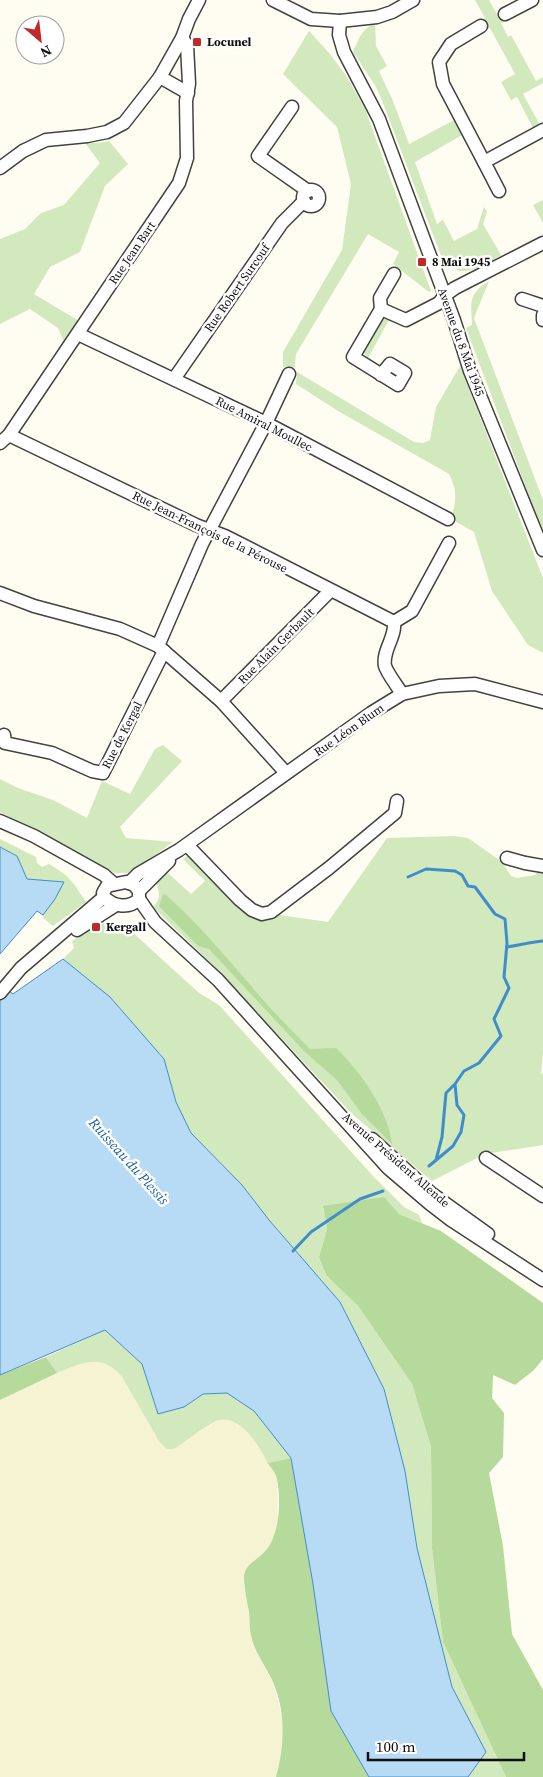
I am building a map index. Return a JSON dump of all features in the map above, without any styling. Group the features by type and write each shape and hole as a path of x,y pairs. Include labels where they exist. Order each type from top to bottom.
{"street":[{"path":"0,168 23,151 46,140 107,132 124,123 160,77 182,38 199,0"},
{"path":"273,0 311,19 340,21 376,17 392,12 413,0"},
{"path":"505,14 532,0"},
{"name":"Avenue du 8 Mai 1945","path":"340,21 339,36 344,52 379,119 445,295 470,371 543,550"},
{"path":"481,26 450,44 439,62 443,84 499,192"},
{"name":"Rue Jean Bart","path":"4,439 78,334 179,183 187,158 189,84 186,46 182,38"},
{"path":"160,77 188,93"},
{"name":"Rue Robert Surcouf","path":"174,378 282,223 306,196 258,156 292,107"},
{"path":"484,162 543,130"},
{"path":"381,309 406,320 439,303 445,295 460,285 543,243"},
{"path":"381,375 354,357 381,309 380,298 394,274"},
{"path":"522,299 543,316"},
{"name":"Rue Amiral Moullec","path":"78,334 266,423 448,519"},
{"path":"161,649 210,530 266,423 289,374"},
{"name":"Rue Jean-François de la Pérouse","path":"4,439 225,536 394,622"},
{"path":"402,694 385,666 386,654 395,630 394,622 412,611 449,543"},
{"name":"Rue Alain Gerbault","path":"221,701 330,591"},
{"path":"0,593 34,606 120,629 161,649 221,701 286,773"},
{"name":"Rue de Kergal","path":"4,735 5,744 52,753 92,771 103,773 161,649"},
{"name":"Rue Léon Blum","path":"134,895 138,874 183,848 371,713 402,694 439,686 475,684 543,702"},
{"path":"183,848 240,900 252,910 262,914 271,912 329,868 395,813 397,801"},
{"path":"0,821 34,836 104,875 108,890 116,905"},
{"path":"507,858 543,866"},
{"path":"108,890 134,895"},
{"path":"0,993 21,968 108,890"},
{"path":"35,957 134,895"},
{"name":"Avenue Président Allende","path":"134,895 155,922 218,980 388,1168 451,1220 543,1280"},
{"name":"Avenue Président Allende","path":"324,1098 431,1193 543,1271"},
{"path":"486,1158 543,1196"}],"shaded area":[{"path":"97,1360 116,1369 159,1441 166,1449 218,1420 237,1421 260,1447 277,1477 278,1527 266,1552 246,1568 243,1580 251,1635 272,1681 280,1708 284,1732 276,1777 0,1777 0,1400 57,1373 79,1364"}],"green space":[{"path":"475,0 489,0 497,14 502,10 507,19 501,23 508,37 511,35 536,81 543,77 543,83 523,94 540,125 533,128 517,97 511,100 501,82 515,74 490,28 485,30 480,21 485,18"},
{"path":"375,24 376,46 387,66 379,71 393,101 409,144 456,119 464,134 415,162 437,224 443,220 454,241 477,229 484,207 487,212 483,224 501,255 472,270 461,271 456,269 449,259 443,261 381,98 375,85 353,52 364,31"},
{"path":"309,31 330,54 347,77 365,109 431,291 429,292 393,264 399,252 368,234 296,354 294,371 283,367 283,352 342,250 351,184 337,127 283,74"},
{"path":"109,141 128,164 105,186 80,252 50,267 34,294 79,321 64,342 58,328 30,309 0,324 0,239 25,229 41,213 64,205 100,163 85,143"},
{"path":"543,200 543,223 533,205"},
{"path":"489,281 474,318 543,500 543,533 466,328 472,325 472,299 477,290"},
{"path":"389,320 368,358 364,350 381,321"},
{"path":"460,366 543,578 543,653 528,645 492,591 474,532 451,519 455,496 454,486 449,474 338,411 296,384 297,372 414,442 423,443 430,440 436,407"},
{"path":"163,745 182,761 120,827 126,838 173,842 127,873 115,873 0,812 0,779 18,788 53,800 87,818 102,781 130,794 155,749"},
{"path":"454,836 468,838 502,862 511,876 517,878 535,875 540,869 543,870 543,1053 541,1074 543,1073 543,1145 485,1154 432,1181 352,1114 212,964 153,907 159,896 156,883 168,873 191,894 205,881 183,859 188,855 246,910 265,920 280,915 328,922 387,838"},
{"path":"0,839 36,857 37,863 42,867 49,864 62,872 74,884 86,902 53,926 43,918 43,915 55,899 27,879 17,856 0,847"},
{"path":"163,894 200,928 273,1011 310,1049 336,1048 345,1057 372,1092 385,1118 392,1144 362,1114 337,1080 305,1052 209,949 198,946 159,906"},
{"path":"101,922 130,930 199,993 219,1005 373,1176 404,1207 419,1215 422,1223 399,1214 323,1207 327,1229 319,1257 326,1275 358,1306 412,1384 431,1447 432,1549 443,1642 506,1777 468,1777 486,1752 452,1687 417,1548 405,1471 384,1389 340,1302 269,1220 242,1185 191,1133 176,1102 164,1059 110,997 63,959 74,948 72,941"},
{"path":"384,1197 399,1214 441,1231 543,1303 543,1359 534,1370 515,1385 493,1375 492,1398 504,1413 503,1457 489,1473 503,1546 512,1634 543,1690 543,1777 506,1777 443,1642 432,1549 431,1447 412,1384 358,1306 326,1275 319,1257 327,1229 323,1206"},
{"path":"105,1330 142,1364 158,1414 184,1407 203,1394 227,1393 254,1411 291,1458 268,1463 260,1448 248,1433 235,1422 227,1420 219,1420 204,1428 174,1449 166,1449 159,1441 122,1377 114,1369 107,1364 91,1362 83,1363 57,1373 46,1357"},
{"path":"46,1357 57,1373 0,1400 0,1375"},
{"path":"291,1458 313,1584 331,1711 369,1777 276,1777 281,1753 282,1715 277,1691 252,1641 244,1575 251,1563 267,1549 275,1534 277,1525 279,1506 277,1479 268,1463"}],"water":[{"path":"0,847 17,856 27,879 64,882 55,899 43,915 37,911 0,954"},
{"name":"Ruisseau du Plessis","path":"63,959 110,997 164,1059 176,1102 191,1133 242,1185 269,1220 340,1302 384,1389 405,1471 417,1548 452,1687 486,1752 468,1777 369,1777 331,1711 313,1584 291,1458 254,1411 227,1393 203,1394 184,1407 158,1414 142,1364 105,1330 0,1375 0,984 13,994"}],"waterway":[{"path":"408,877 426,869 455,871 462,875 468,886 475,887 495,914 505,919 507,943 504,977 509,988 494,1019 501,1036 479,1063 464,1071 455,1084 457,1105 464,1115 461,1132 453,1146 429,1166"},
{"path":"507,947 543,941"},
{"path":"436,1160 442,1137 446,1093 454,1085"},
{"path":"293,1251 311,1232 360,1199 383,1191"}],"place":[{"name":"Locunel","path":"197,42"},
{"name":"8 Mai 1945","path":"422,262"},
{"name":"Kergall","path":"96,927"}]}
